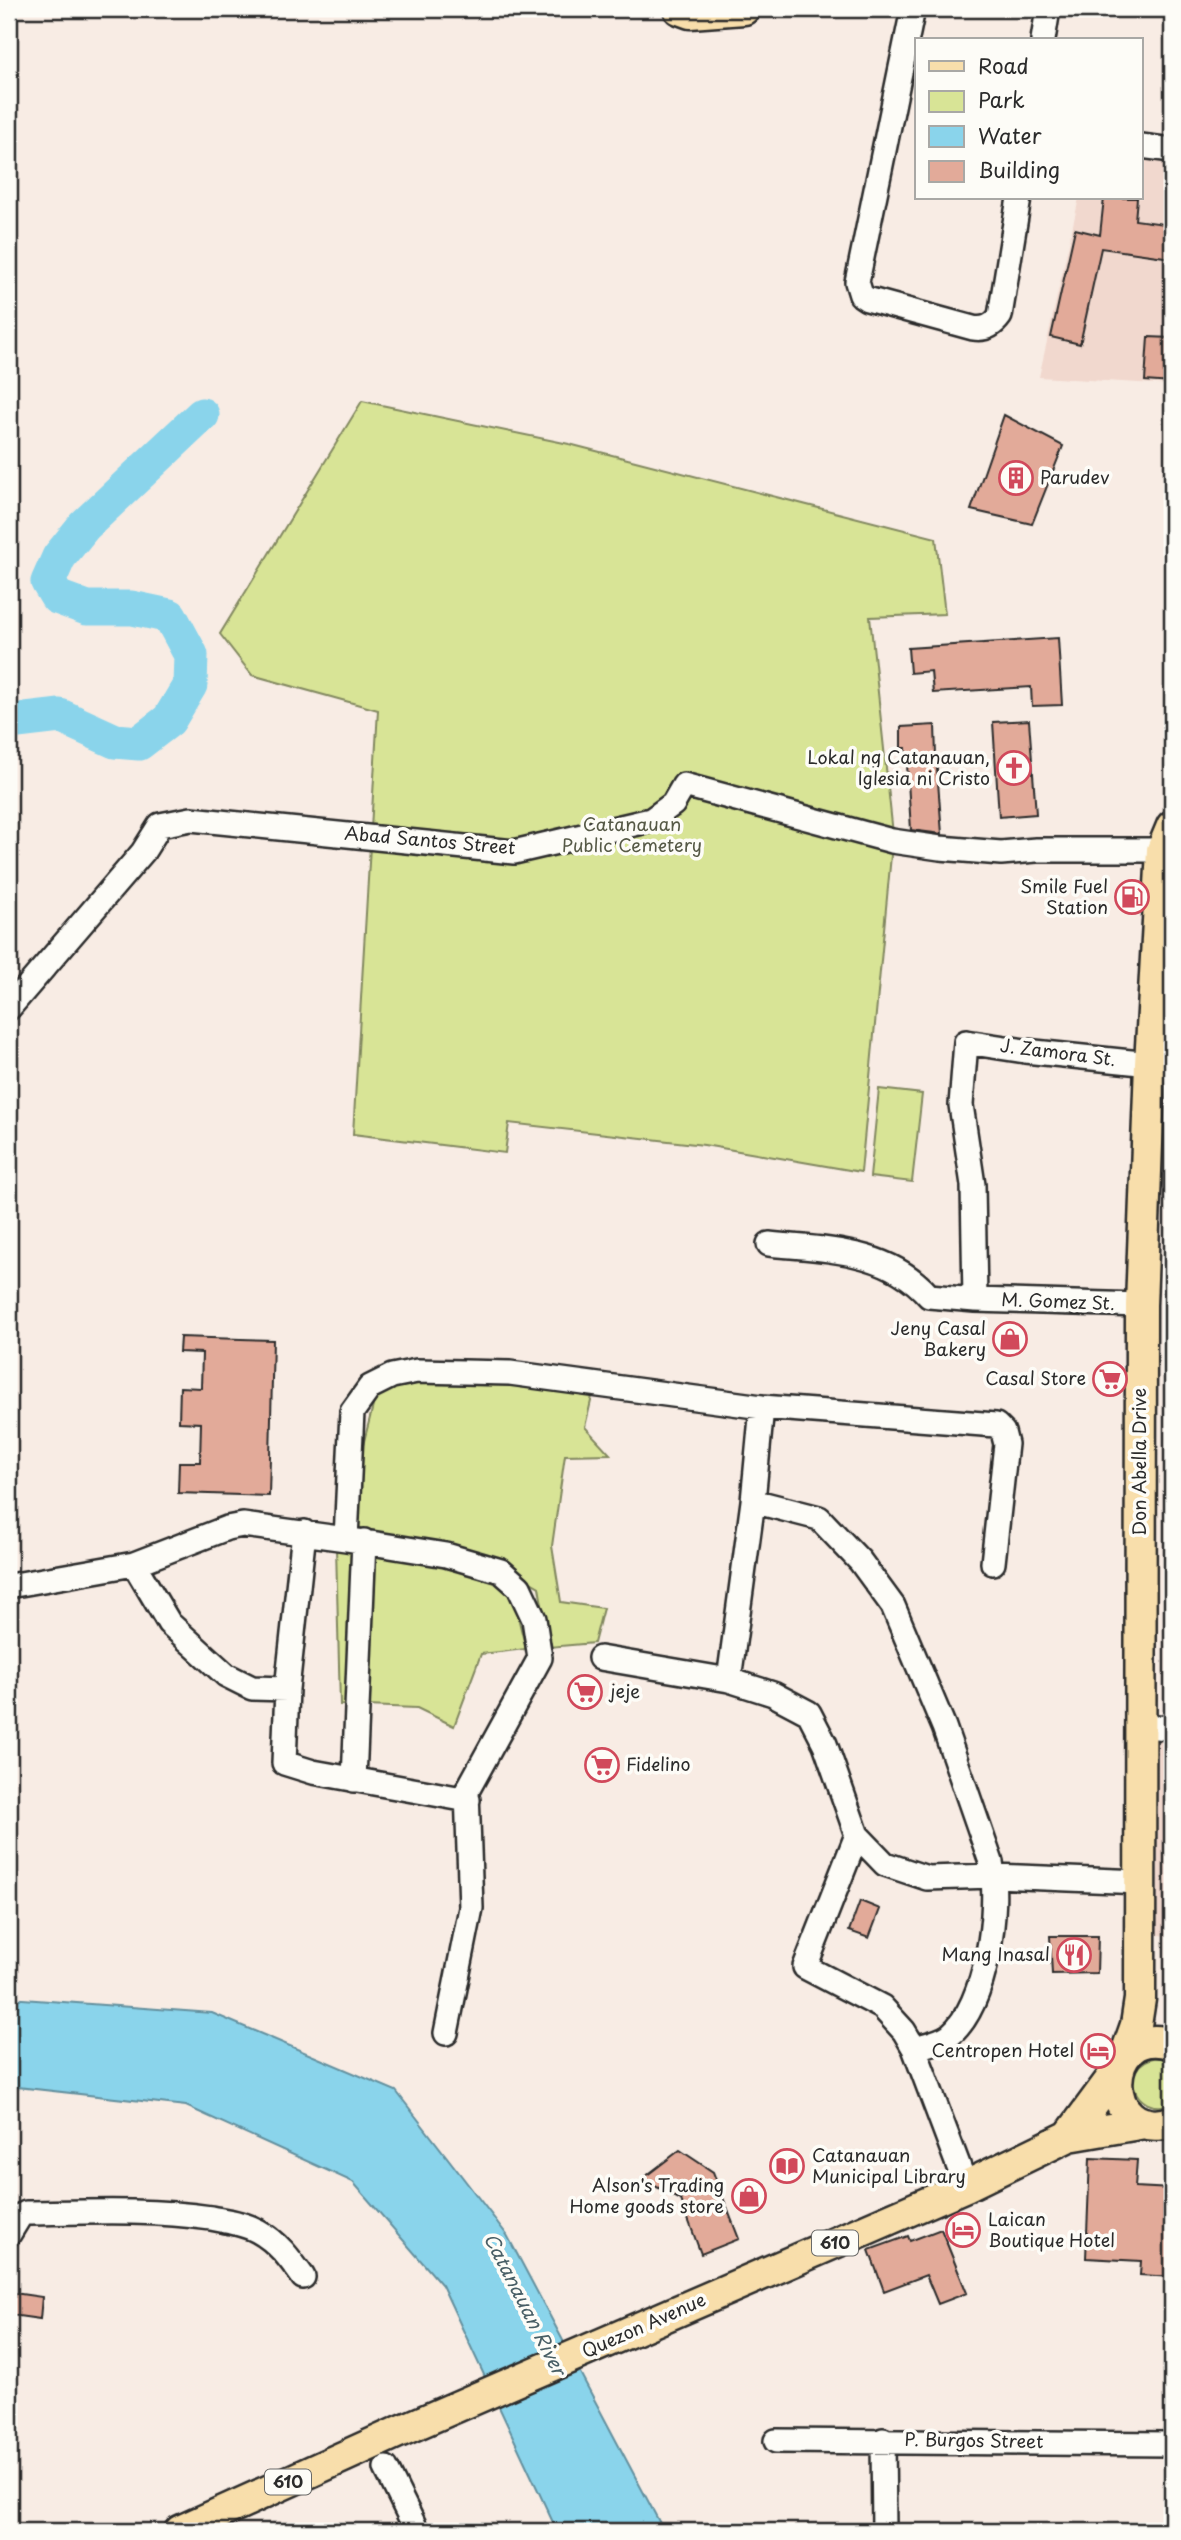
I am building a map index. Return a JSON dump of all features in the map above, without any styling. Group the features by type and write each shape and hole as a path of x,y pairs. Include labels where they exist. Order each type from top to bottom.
{"main road":[{"path":"679,9 690,13 744,9"},
{"name":"Don Abella Drive","path":"1121,2063 1136,2025 1140,1999 1140,1305 1150,1064 1167,838"},
{"path":"1140,1999 1172,2038"},
{"name":"610","path":"1159,2123 1130,2116 1120,2103 1115,2087 1121,2063 1138,2046 1153,2041 1172,2044"},
{"name":"Quezon Avenue","path":"1069,2136 1121,2063"},
{"name":"Quezon Avenue","path":"180,2531 396,2433 966,2186 1069,2136 1159,2123"}],"street":[{"path":"913,9 857,282 861,295 867,299 973,328 989,326 1000,316 1019,200"},
{"path":"1043,38 1048,9"},
{"path":"1142,146 1172,150"},
{"name":"Abad Santos Street","path":"9,1008 143,852 160,825 191,819 514,852 651,820 673,804 684,785 892,841 940,848 1001,853 1167,838"},
{"name":"J. Zamora St.","path":"975,1300 973,1185 961,1105 966,1042 1150,1064"},
{"name":"M. Gomez St.","path":"769,1244 849,1252 892,1266 916,1281 929,1296 1140,1305"},
{"path":"354,1780 355,1540 352,1412 370,1387 392,1376 417,1371 510,1373 762,1407 996,1425 1003,1432 1006,1444 993,1563"},
{"path":"730,1680 762,1407"},
{"path":"752,1501 819,1518 860,1561 892,1606 944,1727 991,1862 994,1876 994,1917 981,1983 965,2018 948,2037 914,2048"},
{"path":"9,1586 134,1564 227,1528 243,1525 446,1555 501,1571 519,1587 534,1619 540,1658 467,1791 471,1909 446,2033"},
{"path":"304,1532 287,1689 284,1763 354,1780 468,1800"},
{"path":"134,1564 169,1623 226,1675 252,1688 287,1689"},
{"path":"600,1658 730,1680 773,1694 808,1713 825,1744 857,1835 885,1864 928,1878 994,1876 1141,1882"},
{"path":"1139,1727 1172,1728"},
{"path":"857,1835 805,1967 882,2007 904,2031 914,2048 966,2186"},
{"path":"9,2234 20,2216 26,2213 185,2214 257,2230 285,2251 303,2277"},
{"path":"883,2440 884,2531"},
{"name":"P. Burgos Street","path":"776,2441 1172,2444"},
{"path":"386,2468 417,2531"}],"shaded area":[{"path":"1142,154 1172,158 1172,385 1039,377 1079,200 1142,200"},
{"path":"1158,1731 1172,1732 1172,1936 1157,1935"}],"green space":[{"name":"Catanauan Public Cemetery","path":"362,401 569,444 936,538 945,614 870,617 893,834 861,1172 704,1145 509,1123 505,1153 353,1134 378,710 252,675 220,634"},
{"path":"879,1089 922,1094 912,1182 870,1177"},
{"path":"421,1376 594,1388 585,1427 610,1454 565,1455 552,1546 561,1602 603,1608 594,1643 549,1647 539,1587 488,1557 354,1533 359,1461 376,1394"},
{"path":"336,1547 501,1571 518,1604 526,1649 481,1654 454,1726 417,1708 340,1705"},
{"path":"1157,2057 1169,2058 1172,2061 1172,2104 1147,2104 1134,2088 1137,2069"}],"water":[{"name":"Catanauan River","path":"9,1998 212,2013 396,2091 507,2235 664,2531 557,2531 442,2285 353,2182 186,2106 9,2086"}],"building":[{"path":"1104,200 1137,200 1135,220 1172,225 1172,258 1101,248 1080,344 1051,337 1075,229 1100,235"},
{"path":"1148,337 1172,338 1172,383 1145,381"},
{"name":"Parudev","path":"1004,415 1063,446 1032,524 971,510"},
{"path":"1058,638 1062,705 1032,706 1031,687 933,693 931,671 910,673 908,648"},
{"name":"Lokal ng Catanauan, Iglesia ni Cristo","path":"1029,720 1036,814 999,817 993,722"},
{"path":"935,725 942,834 911,830 906,748 901,748 901,727"},
{"path":"180,1337 273,1340 269,1496 178,1493 179,1462 200,1462 201,1423 179,1422 180,1387 201,1388 202,1353 179,1352"},
{"path":"860,1901 880,1909 869,1938 849,1931"},
{"name":"Mang Inasal","path":"1050,1936 1098,1936 1097,1973 1052,1974"},
{"path":"680,2150 713,2172 739,2239 701,2254 681,2200 642,2179"},
{"path":"1090,2158 1137,2160 1135,2187 1172,2189 1172,2277 1140,2275 1141,2261 1086,2258"},
{"path":"941,2229 967,2293 938,2304 926,2275 884,2291 869,2250 908,2236 910,2241"},
{"path":"14,2293 42,2297 40,2319 11,2315"}],"waterway":[{"path":"9,722 60,716 115,741 139,743 169,720 190,685 191,655 170,616 132,608 87,608 57,597 48,582 59,557 84,526 202,415"}],"place":[{"name":"Parudev","path":"1016,478"},
{"name":"Lokal ng Catanauan, Iglesia ni Cristo","path":"1014,768"},
{"name":"Smile Fuel Station","path":"1132,897"},
{"name":"Jeny Casal Bakery","path":"1010,1339"},
{"name":"Casal Store","path":"1110,1379"},
{"name":"jeje","path":"585,1692"},
{"name":"Fidelino","path":"602,1765"},
{"name":"Mang Inasal","path":"1074,1955"},
{"name":"Centropen Hotel","path":"1098,2051"},
{"name":"Catanauan Municipal Library","path":"787,2166"},
{"name":"Alson's Trading Home goods store","path":"749,2196"},
{"name":"Laican Boutique Hotel","path":"963,2230"}]}
